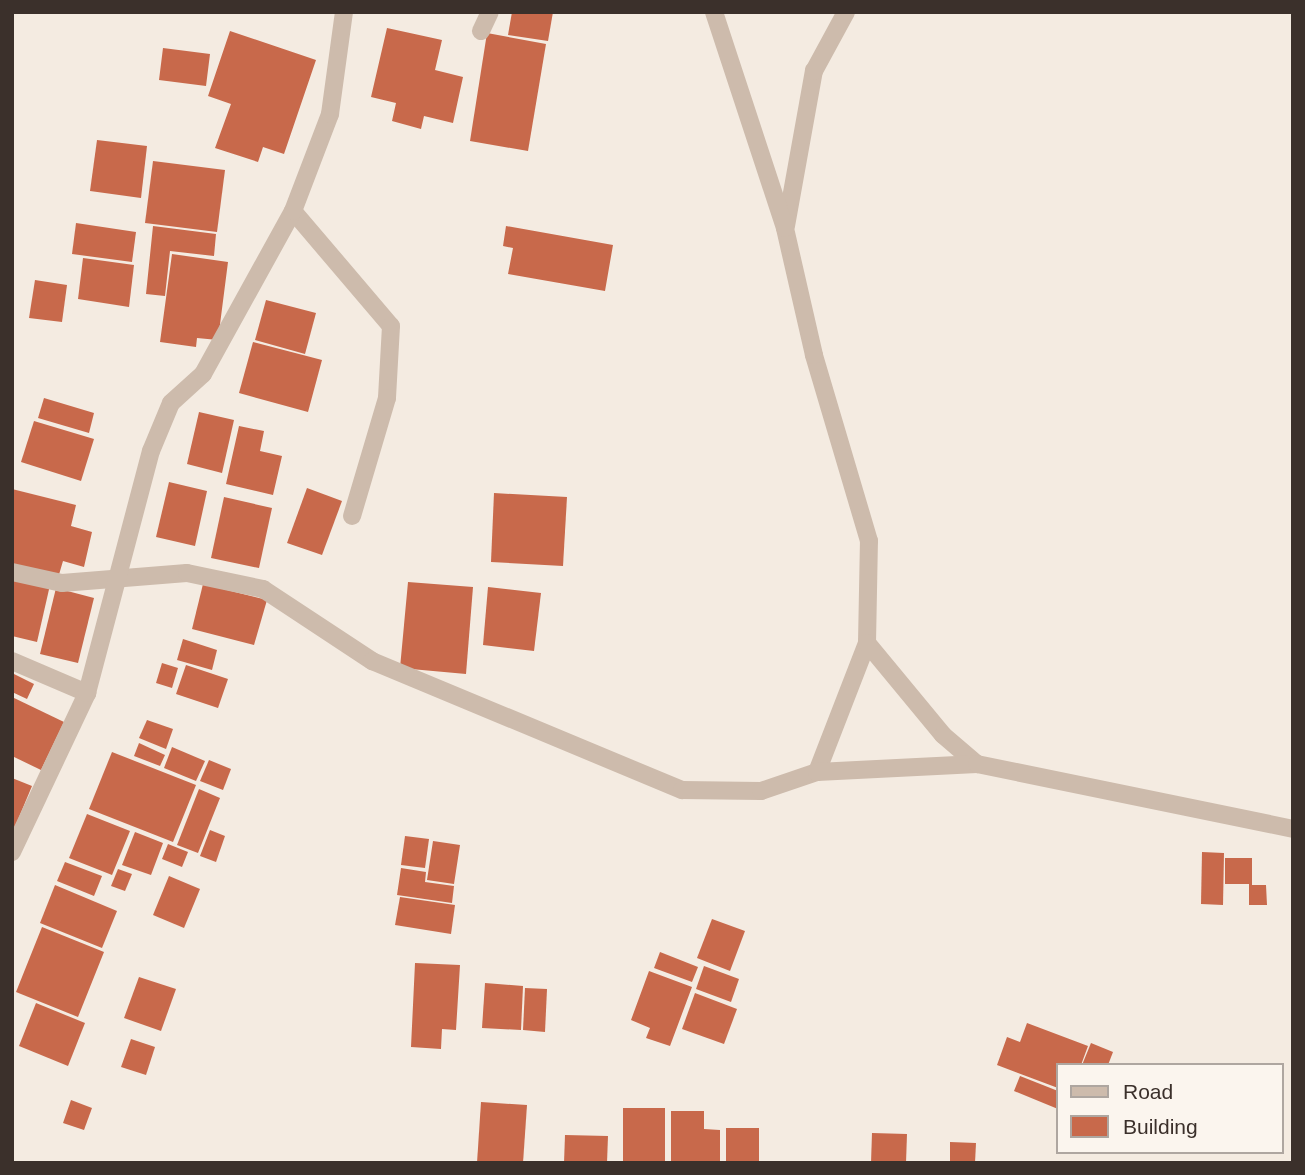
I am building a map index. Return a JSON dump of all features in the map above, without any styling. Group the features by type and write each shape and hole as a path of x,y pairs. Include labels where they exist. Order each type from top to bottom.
{"street":[{"path":"12,852 87,693 120,579 150,452 172,403 203,374 293,211 330,114 344,12"},
{"path":"481,31 490,12"},
{"path":"714,12 785,228 814,355 869,541 867,643 817,772"},
{"path":"785,228 814,71 846,12"},
{"path":"293,211 391,326 387,398 352,516"},
{"path":"12,572 62,583 187,573 263,589 372,661 682,790 761,791 817,772 976,764 1293,829"},
{"path":"867,643 943,735 976,764"},
{"path":"12,661 87,693"}],"building":[{"path":"512,12 553,12 548,41 508,35"},
{"path":"387,28 442,40 435,70 463,77 453,123 424,116 421,129 392,121 396,103 371,97"},
{"path":"230,31 316,60 284,154 263,147 258,162 215,148 231,104 208,96"},
{"path":"487,33 546,44 528,151 470,141"},
{"path":"163,48 210,54 206,86 159,80"},
{"path":"97,140 147,146 141,198 90,191"},
{"path":"153,161 225,170 217,232 145,223"},
{"path":"76,223 136,232 132,262 72,254"},
{"path":"153,226 216,234 214,256 170,251 165,296 146,294"},
{"path":"506,226 613,245 605,291 508,274 513,248 503,246"},
{"path":"172,254 228,262 218,340 197,338 196,347 160,342"},
{"path":"83,258 134,265 129,307 78,299"},
{"path":"35,280 67,285 62,322 29,318"},
{"path":"266,300 316,313 305,354 255,340"},
{"path":"253,342 322,360 308,412 239,393"},
{"path":"44,398 94,413 89,433 38,418"},
{"path":"199,412 234,420 222,473 187,464"},
{"path":"34,421 94,439 81,481 21,462"},
{"path":"239,426 264,431 260,451 282,456 273,495 226,484"},
{"path":"169,482 207,491 195,546 156,537"},
{"path":"307,488 342,501 322,555 287,543"},
{"path":"12,489 76,505 71,526 92,532 84,567 63,561 58,578 12,567"},
{"path":"494,493 567,497 563,566 491,562"},
{"path":"224,497 272,508 259,568 211,558"},
{"path":"12,576 50,585 37,642 12,636"},
{"path":"408,582 473,587 466,674 400,668"},
{"path":"203,584 267,600 254,645 192,629"},
{"path":"488,587 541,593 534,651 483,645"},
{"path":"56,588 94,598 78,663 40,654"},
{"path":"183,639 217,650 212,670 177,660"},
{"path":"162,663 178,668 172,688 156,683"},
{"path":"186,665 228,679 218,708 176,694"},
{"path":"12,673 34,684 27,699 12,692"},
{"path":"12,697 64,722 41,770 12,756"},
{"path":"147,720 173,729 166,749 139,738"},
{"path":"139,743 165,755 160,766 134,756"},
{"path":"172,747 205,761 196,781 164,768"},
{"path":"112,752 196,785 173,842 89,809"},
{"path":"209,760 231,769 223,790 200,781"},
{"path":"12,778 32,786 12,834"},
{"path":"199,789 220,798 198,853 177,845"},
{"path":"87,814 130,831 112,875 69,858"},
{"path":"210,830 225,836 216,862 200,856"},
{"path":"135,832 163,843 151,875 122,865"},
{"path":"405,836 429,839 425,868 401,865"},
{"path":"433,841 460,845 454,884 427,880"},
{"path":"168,844 188,852 182,867 162,859"},
{"path":"1202,852 1224,853 1223,905 1201,904"},
{"path":"1225,858 1252,858 1252,885 1266,885 1267,905 1249,905 1249,884 1225,884"},
{"path":"65,862 102,876 94,896 57,881"},
{"path":"401,868 426,872 425,882 454,886 452,903 397,895"},
{"path":"118,869 132,874 125,891 111,886"},
{"path":"169,876 200,889 184,928 153,915"},
{"path":"55,885 117,911 102,948 40,923"},
{"path":"400,897 455,905 451,934 395,925"},
{"path":"712,919 745,931 730,971 697,958"},
{"path":"42,927 104,952 78,1017 16,992"},
{"path":"660,952 698,967 692,982 654,968"},
{"path":"415,963 460,965 456,1030 442,1029 441,1049 411,1047"},
{"path":"704,966 739,979 731,1002 696,989"},
{"path":"649,971 692,987 670,1046 646,1038 650,1028 631,1020"},
{"path":"139,977 176,989 161,1031 124,1018"},
{"path":"485,983 523,986 521,1030 482,1028"},
{"path":"525,988 547,989 545,1032 523,1030"},
{"path":"695,993 737,1009 724,1044 682,1029"},
{"path":"36,1003 85,1023 68,1066 19,1046"},
{"path":"1027,1023 1088,1046 1082,1063 1056,1063 1056,1087 997,1065 1007,1037 1020,1042"},
{"path":"131,1039 155,1047 146,1075 121,1067"},
{"path":"1091,1043 1113,1052 1109,1063 1083,1063"},
{"path":"1020,1076 1056,1090 1056,1108 1014,1091"},
{"path":"71,1100 92,1108 84,1130 63,1123"},
{"path":"481,1102 527,1105 523,1163 477,1163"},
{"path":"623,1108 665,1108 665,1163 623,1163"},
{"path":"671,1111 704,1111 704,1129 720,1130 720,1163 671,1163"},
{"path":"726,1128 759,1128 759,1163 726,1163"},
{"path":"872,1133 907,1134 906,1163 871,1163"},
{"path":"565,1135 608,1136 607,1163 564,1163"},
{"path":"950,1142 976,1143 975,1163 950,1163"}]}
